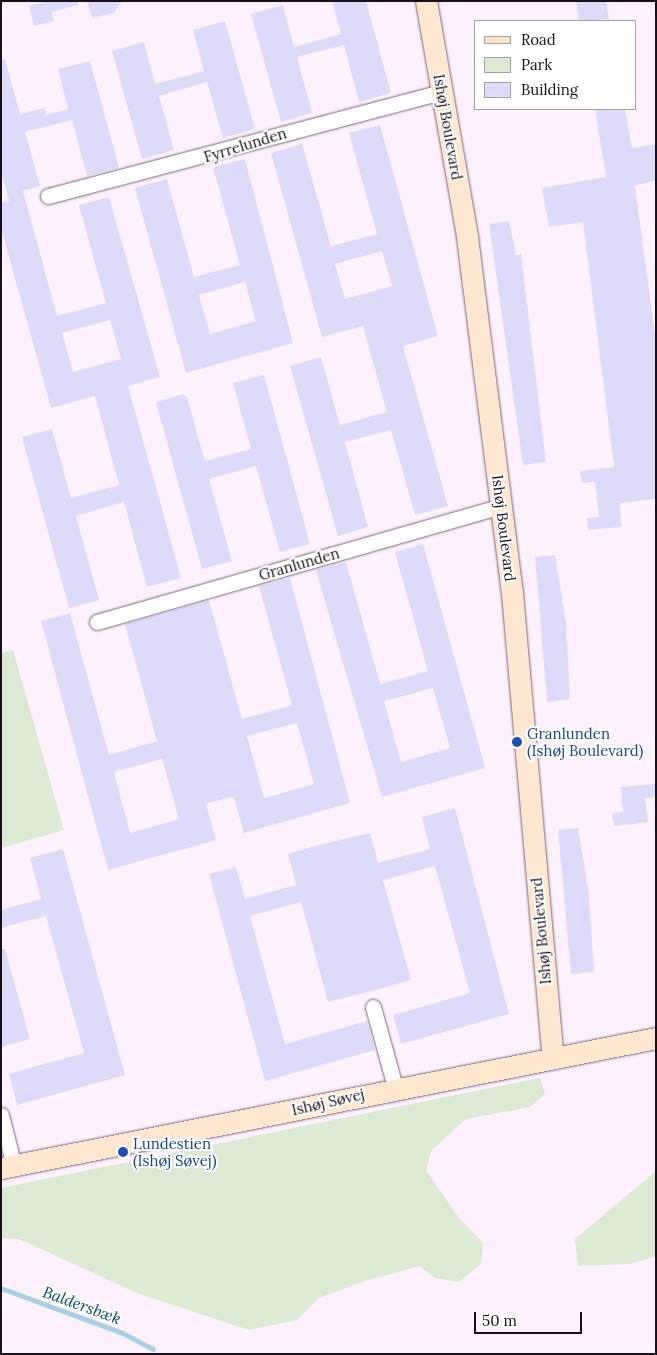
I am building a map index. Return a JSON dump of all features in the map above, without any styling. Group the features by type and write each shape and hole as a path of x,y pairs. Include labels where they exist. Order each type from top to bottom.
{"street":[{"name":"Ishøj Boulevard","path":"426,1 467,237 502,506 553,1058"},
{"name":"Fyrrelunden","path":"48,196 442,92"},
{"name":"Granlunden","path":"97,622 502,506"},
{"path":"374,1007 395,1087"},
{"name":"Ishøj Søvej","path":"8,1167 195,1132 395,1087 656,1038"},
{"path":"1,1115 8,1167"}],"green space":[{"path":"13,650 64,830 1,848 1,653"},
{"path":"540,1078 545,1094 530,1107 466,1119 432,1150 426,1170 459,1218 483,1243 481,1264 459,1282 435,1278 420,1266 364,1281 319,1298 297,1320 249,1330 139,1294 19,1239 1,1238 1,1188"},
{"path":"656,1171 656,1256 630,1264 578,1266 575,1239"}],"building":[{"path":"47,1 78,1 78,5 52,12 54,21 34,26 29,6"},
{"path":"87,1 122,1 114,13 92,18"},
{"path":"332,1 366,1 391,93 359,102 344,45 297,57 312,113 281,122 251,14 283,5 294,47 341,34"},
{"path":"576,1 606,1 609,19 579,20"},
{"path":"225,21 255,129 223,138 207,82 159,96 174,150 142,159 112,51 144,42 155,84 204,71 193,30"},
{"path":"5,59 20,114 45,108 46,115 68,109 58,69 90,61 119,168 87,176 72,120 25,132 40,186 23,191 57,316 106,303 79,205 109,197 160,377 128,386 181,578 147,587 124,502 76,516 99,600 69,608 22,437 52,429 71,498 119,485 95,396 51,408 1,228 1,203 9,201 1,171 1,60","holes":["110,320 121,359 73,372 62,333"]},
{"path":"595,110 625,110 632,148 656,144 656,180 635,186 656,342 656,499 620,503 622,527 588,530 587,518 599,517 595,482 582,483 580,471 614,467 583,222 549,227 542,188 606,177"},
{"path":"380,125 438,336 403,346 448,506 415,515 391,430 345,442 368,527 338,536 290,366 321,357 340,425 387,412 363,326 322,337 271,153 302,144 331,246 377,234 349,133","holes":["382,251 392,286 345,299 335,264"]},
{"path":"245,159 293,343 186,373 135,188 167,179 194,277 240,265 213,167","holes":["245,282 256,321 210,334 199,295"]},
{"path":"509,221 516,255 521,254 546,462 523,465 489,224"},
{"path":"264,375 310,544 280,552 256,466 209,479 232,561 202,569 156,402 183,394 187,398 205,461 251,449 233,383"},
{"path":"423,544 485,768 382,797 316,570 346,562 380,684 428,671 395,552","holes":["433,688 450,748 401,762 384,701"]},
{"path":"555,555 566,623 570,699 547,702 535,557"},
{"path":"290,578 350,803 244,833 234,798 230,797 206,804 216,840 108,870 41,621 70,613 109,755 157,741 125,624 209,600 242,719 292,705 259,586","holes":["297,723 314,784 264,798 247,736","162,759 179,819 130,833 114,772"]},
{"path":"656,784 656,797 645,798 648,822 614,826 612,813 623,812 621,787"},
{"path":"455,808 509,1014 401,1044 393,1015 470,993 435,866 383,880 411,980 380,989 328,1002 301,902 250,916 285,1044 367,1021 375,1050 265,1081 209,874 236,867 245,899 296,885 288,854 319,845 370,833 378,863 430,849 422,817"},
{"path":"578,828 589,895 594,972 571,974 558,830"},
{"path":"63,849 125,1075 17,1105 9,1074 84,1053 46,916 1,928 1,910 41,899 30,858"},
{"path":"1,949 5,949 30,1039 1,1047"}],"waterway":[{"name":"Baldersbæk","path":"1,1288 123,1333 153,1349"}],"place":[{"name":"Granlunden (Ishøj Boulevard)","path":"517,742"},
{"name":"Lundestien (Ishøj Søvej)","path":"123,1152"}]}
